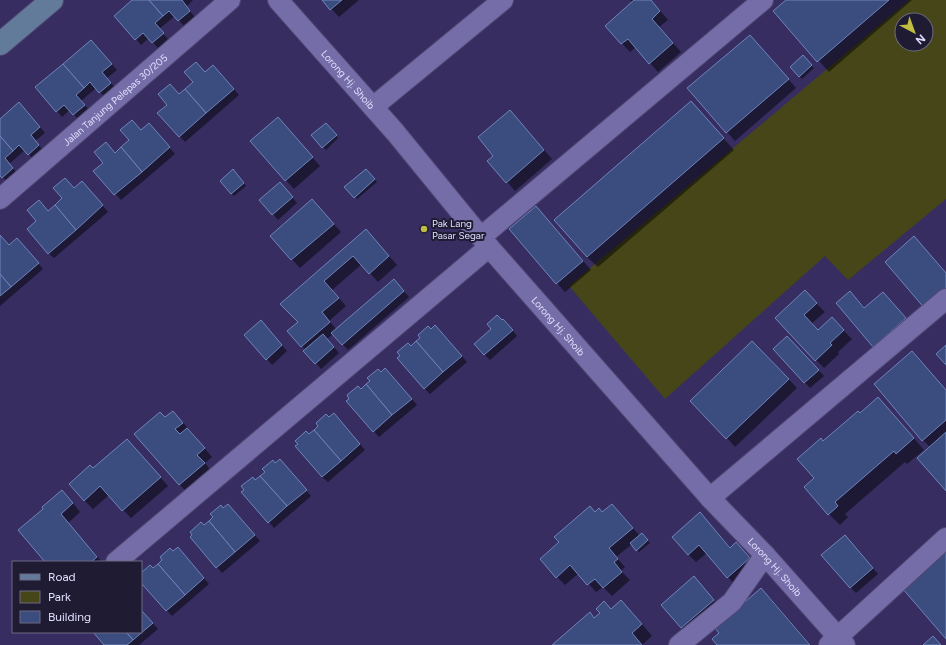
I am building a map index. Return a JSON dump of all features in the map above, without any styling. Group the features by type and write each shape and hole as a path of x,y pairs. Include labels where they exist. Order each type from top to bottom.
{"street":[{"path":"0,44 52,0"},
{"name":"Jalan Tanjung Pelepas 30/205","path":"0,199 230,0"},
{"name":"Lorong Hj. Shoib","path":"278,0 395,132 485,242 710,498 764,555 837,642"},
{"path":"373,107 503,0"},
{"path":"117,561 763,0"},
{"path":"710,498 946,299"},
{"path":"837,642 946,538"},
{"path":"679,645 732,602 764,555"}],"green space":[{"path":"909,0 946,0 946,199 848,280 825,256 665,399 569,286 894,13 894,52 934,52 934,12 895,12"}],"building":[{"path":"132,0 149,0 163,16 155,23 164,33 152,43 143,33 135,40 114,16"},
{"path":"149,0 182,0 190,11 178,21 169,11 163,16"},
{"path":"322,0 342,0 330,10"},
{"path":"634,0 651,0 660,11 652,19 673,43 649,64 628,39 621,44 605,26"},
{"path":"786,0 889,0 817,62 773,11"},
{"path":"750,35 789,79 726,133 687,88"},
{"path":"91,40 112,64 102,72 111,83 99,93 90,82 84,88 63,64"},
{"path":"803,55 812,65 799,77 790,67"},
{"path":"196,62 205,72 213,65 234,89 206,113 185,89 193,82 184,72"},
{"path":"63,64 84,88 76,95 85,105 73,115 64,105 56,112 35,87"},
{"path":"170,84 179,94 185,89 206,113 179,137 157,113 167,105 158,94"},
{"path":"691,101 724,138 587,257 554,220"},
{"path":"19,102 40,127 31,135 39,145 28,155 19,145 13,151 0,136 0,119"},
{"path":"510,110 544,150 506,183 487,161 493,156 478,137"},
{"path":"278,117 313,157 285,181 250,141"},
{"path":"132,120 141,130 149,123 170,147 142,172 121,147 129,140 120,130"},
{"path":"326,123 337,135 322,148 311,135"},
{"path":"0,136 13,151 5,158 13,168 2,178 0,176"},
{"path":"106,142 115,153 121,147 142,172 114,195 93,171 103,163 94,152"},
{"path":"233,169 244,183 231,194 220,181"},
{"path":"366,169 375,179 354,198 344,187"},
{"path":"65,178 74,188 82,181 103,205 76,230 55,205 62,198 53,188"},
{"path":"280,182 293,197 272,215 259,200"},
{"path":"312,199 334,224 291,260 270,236"},
{"path":"39,200 48,211 55,205 76,230 48,254 27,229 36,221 27,210"},
{"path":"536,206 583,261 556,284 509,229"},
{"path":"366,229 389,256 369,274 353,256 324,281 339,298 322,312 330,322 301,347 287,331 298,322 280,304"},
{"path":"0,235 9,245 17,238 39,263 11,287 0,274"},
{"path":"914,236 946,273 946,292 926,310 885,262"},
{"path":"0,274 11,287 0,296"},
{"path":"394,279 404,291 342,345 331,333"},
{"path":"805,290 817,303 804,315 818,330 832,317 844,330 830,343 832,345 815,361 775,318"},
{"path":"850,291 864,308 883,292 906,318 873,347 836,303"},
{"path":"497,315 513,330 484,355 474,344 491,329 487,324"},
{"path":"261,320 282,345 266,360 244,335"},
{"path":"435,325 462,356 443,372 416,341 420,338 418,335 428,326 431,329"},
{"path":"323,334 334,347 315,364 303,351"},
{"path":"787,336 819,370 804,383 773,349"},
{"path":"416,341 443,372 424,389 397,358 400,356 397,352 408,343 411,346"},
{"path":"752,341 789,379 726,439 690,401"},
{"path":"946,345 946,365 936,354"},
{"path":"912,351 946,390 946,420 922,441 874,384"},
{"path":"385,368 412,399 392,415 366,384 370,381 367,378 378,369 381,372"},
{"path":"366,384 392,415 373,432 346,401 349,399 347,395 358,386 361,389"},
{"path":"878,397 914,438 896,454 894,451 835,502 838,506 828,515 804,487 814,478 797,459 821,438 823,441 858,411 860,413"},
{"path":"173,411 183,423 175,429 180,434 187,428 205,448 197,455 205,463 179,485 134,434 160,412 165,417"},
{"path":"334,413 360,444 341,461 314,430 318,426 316,423 326,414 329,417"},
{"path":"314,430 341,461 322,477 295,446 298,444 295,441 306,431 309,434"},
{"path":"946,432 946,491 917,458"},
{"path":"127,439 161,477 122,511 100,486 84,501 69,484 90,465 93,468"},
{"path":"280,459 307,490 287,506 260,476 265,472 262,469 273,460 275,463"},
{"path":"260,476 287,506 268,523 241,492 244,490 241,486 253,477 255,480"},
{"path":"62,490 73,503 61,514 97,557 92,561 44,561 18,530 43,509 42,507"},
{"path":"228,504 255,535 235,552 209,521 213,517 210,514 221,505 223,508"},
{"path":"612,504 633,528 609,548 618,559 614,562 622,572 603,588 595,579 587,585 570,565 556,578 540,559 559,542 554,537 590,506 595,512 599,508 602,512"},
{"path":"700,512 730,548 736,542 750,558 727,578 699,545 688,555 672,537"},
{"path":"209,521 235,552 216,568 190,537 192,535 190,532 201,522 204,525"},
{"path":"642,533 648,540 636,551 630,543"},
{"path":"845,535 873,568 850,588 821,555"},
{"path":"178,547 204,578 185,595 158,564 162,560 160,557 170,548 173,551"},
{"path":"946,549 946,639 902,588"},
{"path":"158,564 185,595 166,611 142,584 142,572 150,565 153,568"},
{"path":"694,576 714,600 681,628 661,605"},
{"path":"761,588 810,645 717,645 712,639 719,633 715,628"},
{"path":"621,600 642,624 632,633 642,645 552,645 590,612 594,618 600,613 596,609 604,601 611,609"},
{"path":"142,611 153,623 142,632"},
{"path":"94,633 127,633 133,640 127,645 104,645"},
{"path":"127,633 141,633 133,640"},
{"path":"933,636 941,645 923,645"}],"place":[{"name":"Pak Lang Pasar Segar","path":"424,229"}]}
